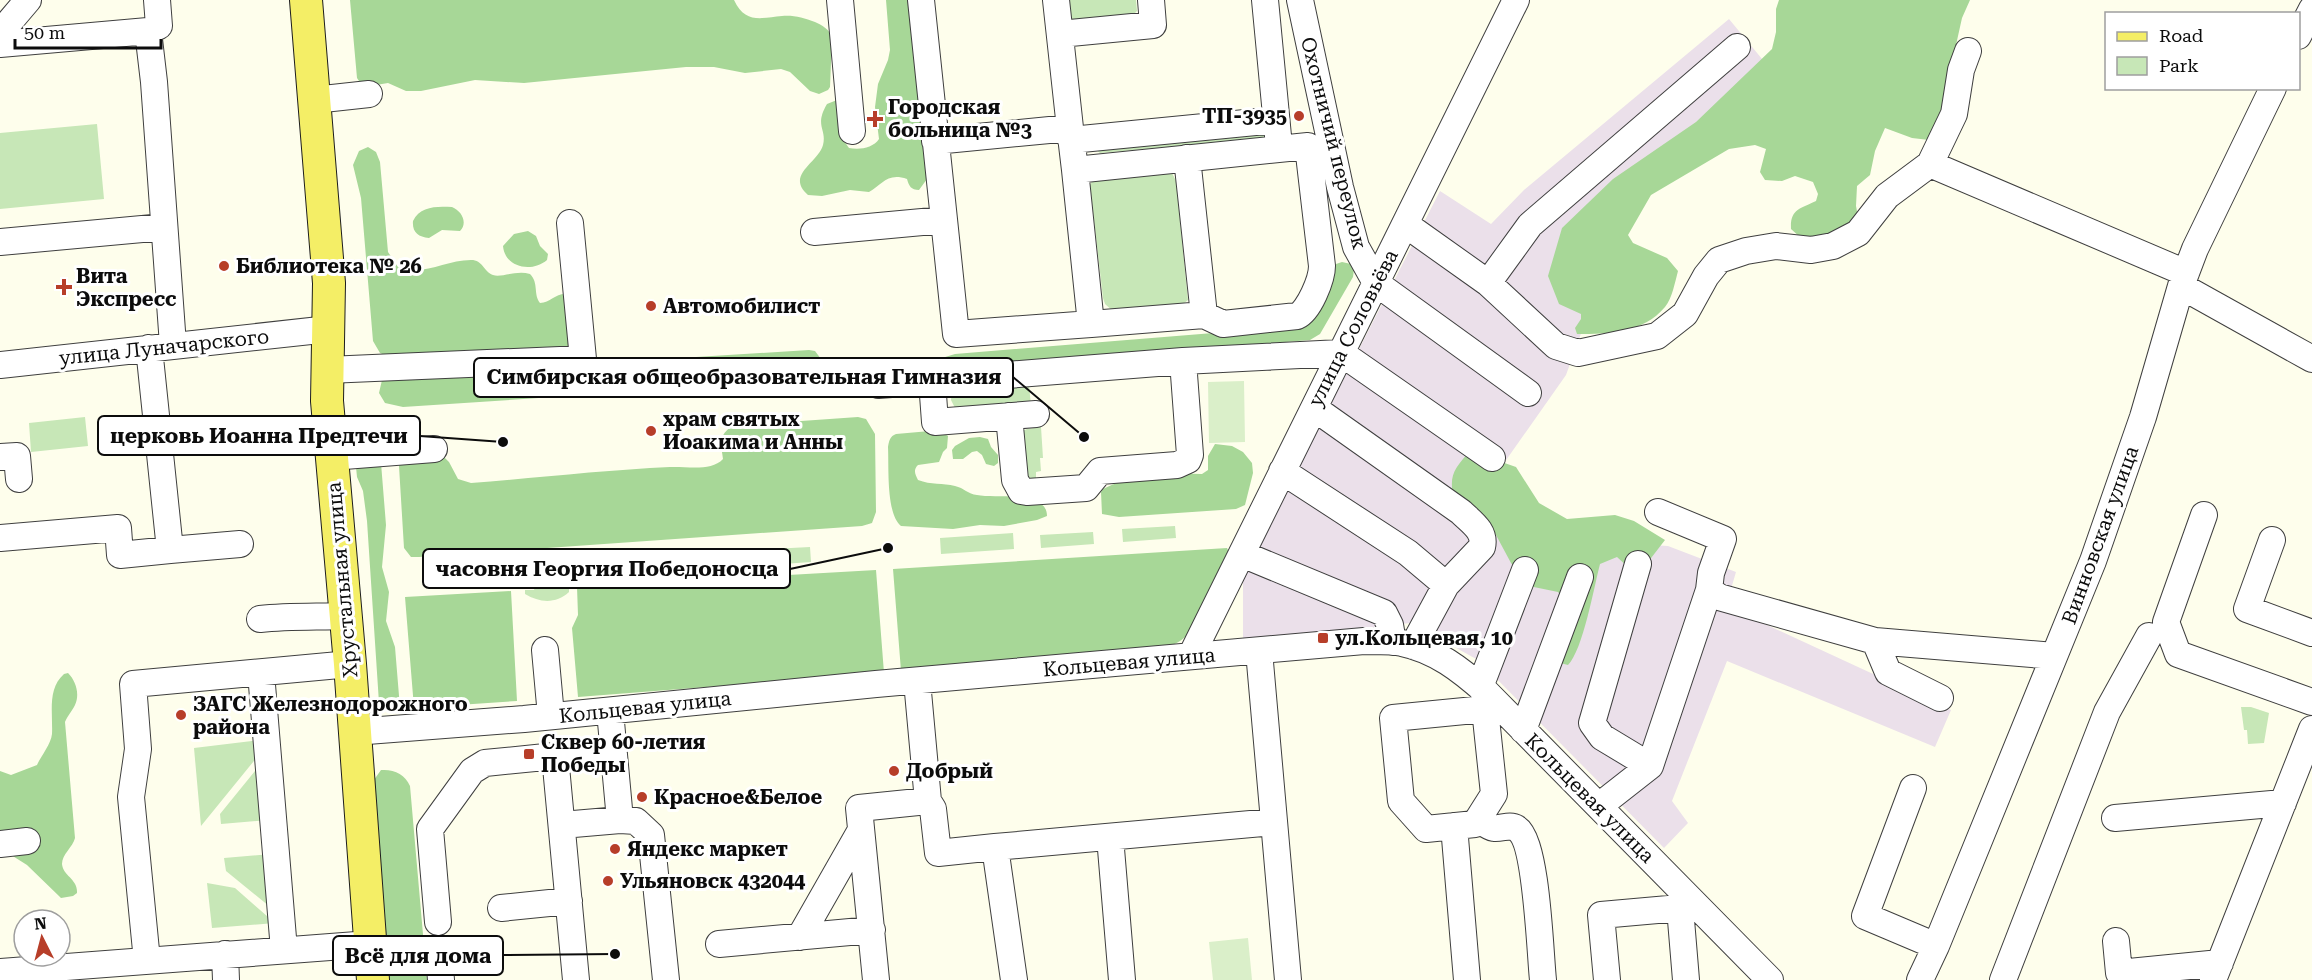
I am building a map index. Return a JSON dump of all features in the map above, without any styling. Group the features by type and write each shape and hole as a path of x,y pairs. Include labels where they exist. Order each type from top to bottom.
{"main road":[{"name":"Хрустальная улица","path":"306,0 329,283 327,401 350,664 373,980"}],"street":[{"path":"0,33 28,0"},
{"path":"0,44 147,31 159,26 157,0"},
{"path":"840,0 852,131"},
{"path":"921,0 956,334 1204,315 1223,324 1301,314 1321,276 1322,266 1308,146 1075,170"},
{"path":"1056,0 1091,324"},
{"path":"1060,34 1153,25 1151,0"},
{"path":"1265,0 1280,148"},
{"name":"Охотничий переулок","path":"1300,0 1340,186 1356,247 1376,283"},
{"name":"улица Соловьёва","path":"1191,656 1516,0"},
{"path":"2306,0 2312,4"},
{"path":"2300,32 2312,9"},
{"path":"147,31 154,82 164,227 161,347 170,550"},
{"path":"1488,283 1530,225 1737,47"},
{"path":"1405,224 1488,283 1556,346 1578,353 1657,336 1685,314 1706,276 1719,260 1746,251 1776,246 1811,250 1833,246 1858,233 1887,196 1930,164 1954,114 1968,51"},
{"name":"Винновская улица","path":"1920,980 1936,946 2093,561 2143,417 2195,249 2272,90"},
{"path":"314,100 369,94"},
{"path":"935,141 1276,120"},
{"path":"1187,158 1204,315"},
{"path":"1930,164 2184,279 2312,359"},
{"path":"814,232 944,220"},
{"path":"327,370 583,359 570,222"},
{"path":"0,242 164,227"},
{"path":"1319,241 1331,241 1356,247"},
{"path":"1376,283 1528,393"},
{"name":"улица Луначарского","path":"0,365 329,329"},
{"path":"878,385 1183,361 1341,353 1492,458"},
{"path":"1009,416 1015,480 1021,491 1086,488 1100,471 1184,463 1190,454 1183,361"},
{"path":"932,381 935,422 1036,414"},
{"path":"1242,554 1384,613 1403,644 1446,585 1482,547 1484,539 1481,531 1461,512 1314,408"},
{"path":"332,457 434,449"},
{"path":"0,457 17,456 19,479"},
{"path":"1282,471 1408,554 1446,585"},
{"path":"1599,806 1650,766 1709,590 1711,573 1723,539 1658,512"},
{"path":"2204,515 2166,622 2178,654 2312,702"},
{"path":"0,538 118,528 120,555 240,544"},
{"path":"2272,540 2247,609 2312,633"},
{"path":"1638,564 1592,723 1602,737 1650,766"},
{"path":"1486,699 1393,718 1401,801 1426,829 1475,824 1494,794 1486,699 1525,570"},
{"path":"1523,730 1580,577"},
{"path":"1709,590 1719,597 1875,640 2054,656"},
{"path":"260,619 287,616 296,619 345,616"},
{"path":"2003,980 2107,712 2149,636"},
{"path":"1875,640 1888,672 1940,698"},
{"name":"Кольцевая улица","path":"354,732 610,711 1364,641 1403,644 1429,651 1459,669 1486,699 1523,730 1599,806 1686,904 1770,980"},
{"path":"545,650 551,716"},
{"path":"1259,651 1288,980"},
{"path":"147,961 131,797 138,749 133,684 350,664"},
{"path":"261,673 284,950"},
{"path":"917,681 928,801 933,809 938,853 1273,822"},
{"path":"610,711 620,820"},
{"path":"2116,941 2119,973 2216,972 2312,729"},
{"path":"438,922 429,829 472,771 485,763 614,751"},
{"path":"555,756 576,980"},
{"path":"1913,788 1865,916 1936,946"},
{"path":"876,980 860,808 928,801"},
{"path":"2115,818 2283,803"},
{"path":"1478,819 1494,828 1514,826 1525,838 1532,860 1543,980"},
{"path":"562,825 620,820 636,821 651,835 666,980"},
{"path":"1454,826 1467,980"},
{"path":"800,937 861,830"},
{"path":"1110,837 1122,980"},
{"path":"0,844 27,841"},
{"path":"995,847 1014,980"},
{"path":"501,908 569,901"},
{"path":"1607,980 1601,915 1686,904 1686,980"},
{"path":"719,945 872,930"},
{"path":"0,972 370,944"},
{"path":"225,954 226,980"},
{"path":"439,955 441,980"}],"shaded area":[{"path":"1729,19 1767,65 1582,230 1591,306 1566,375 1478,500 1511,537 1668,546 1736,572 1726,606 1951,710 1935,747 1727,661 1672,801 1688,823 1664,848 1478,660 1411,623 1243,641 1243,575 1440,191 1491,224 1524,190"}],"green space":[{"name":"Городская больница №3","path":"350,0 734,0 743,13 754,18 795,16 823,26 832,37 830,87 819,94 810,91 790,72 781,69 745,73 714,67 686,67 524,83 475,80 421,91 406,91 388,83 370,86 361,84 357,78"},
{"path":"886,0 914,0 927,179 919,190 911,187 907,179 894,177 885,180 869,192 850,190 822,196 808,195 802,188 801,175 823,145 821,117 827,104 837,100 844,141 849,148 866,148 879,139 875,107 878,84 890,50"},
{"path":"1067,0 1136,0 1137,11 1133,15 1074,21 1071,20"},
{"path":"1779,0 1970,0 1962,18 1950,72 1949,108 1929,140 1912,138 1885,128 1875,151 1870,175 1857,186 1856,206 1859,222 1833,240 1801,238 1791,229 1794,213 1816,201 1818,194 1813,182 1795,176 1782,181 1765,180 1760,172 1766,149 1755,145 1729,149 1651,195 1628,235 1633,243 1667,258 1678,271 1667,304 1656,316 1636,327 1613,332 1577,334 1575,328 1581,319 1581,314 1559,304 1548,276 1562,228 1613,179 1696,122 1772,49"},
{"path":"97,124 104,199 0,209 0,133"},
{"path":"1263,129 1267,137 1264,139 1100,153 1095,149"},
{"path":"368,147 376,152 380,162 388,252 398,267 416,270 475,260 493,275 530,274 533,277 540,303 568,294 574,349 389,357 380,353 373,341 361,198 353,165 359,151"},
{"path":"1170,169 1176,181 1188,300 1183,304 1114,312 1105,304 1103,298 1090,185 1093,180"},
{"path":"435,207 452,207 459,211 464,221 460,231 442,230 429,238 415,231 413,221 420,212"},
{"path":"528,231 536,236 540,246 548,254 547,260 541,264 527,267 514,264 505,253 503,246 514,234"},
{"path":"1342,262 1351,264 1354,269 1353,277 1320,334 1310,340 947,370 939,368 942,358 955,354 1299,326 1336,264"},
{"path":"815,351 821,359 822,373 815,380 403,407 385,403 379,393 382,380 389,376"},
{"path":"1028,376 1031,405 955,408 951,400 952,390"},
{"path":"1244,381 1245,442 1209,443 1208,382"},
{"path":"85,417 88,446 31,452 29,423"},
{"path":"858,417 866,419 875,434 876,512 872,523 862,526 419,557 411,557 404,548 399,466 401,461 444,457 458,479 471,483 645,468 705,467 712,466 723,459 722,437 732,426"},
{"path":"1041,427 1043,458 1040,458 1041,471 1036,472 1036,482 1026,479 1020,432"},
{"path":"930,431 948,436 947,448 939,462 918,465 915,472 918,480 955,486 977,495 1030,499 1039,502 1045,508 1047,516 1004,526 980,525 953,529 901,526 893,511 889,490 889,441 896,434"},
{"path":"969,438 988,439 998,455 998,463 994,466 986,464 982,455 977,451 963,459 953,459 952,450 955,446"},
{"path":"1215,444 1232,446 1243,452 1252,463 1253,473 1245,505 1236,509 1119,517 1102,514 1101,492 1103,489 1139,477 1164,474 1202,474 1208,470 1208,456"},
{"path":"1470,451 1516,467 1539,503 1567,519 1615,515 1634,521 1665,540 1648,562 1629,568 1617,557 1600,564 1583,633 1568,665 1560,663 1566,603 1558,592 1529,586 1511,563 1489,522 1473,506 1454,499 1452,478 1454,472"},
{"path":"381,463 386,525 382,567 389,592 386,621 395,647 400,708 397,711 385,710 379,703 367,521 363,491 357,477 356,467"},
{"path":"1175,526 1176,538 1123,542 1122,529"},
{"path":"1093,532 1094,544 1041,548 1040,535"},
{"path":"1013,533 1014,549 941,554 940,538"},
{"path":"810,547 811,562 755,566 754,550"},
{"path":"1227,548 1230,554 1193,627 1179,642 1169,647 901,671 893,569"},
{"path":"876,570 884,673 578,697 572,628 578,615 577,587"},
{"path":"560,585 561,588 569,588 569,592 559,599 548,601 525,594 525,590 534,590 535,587"},
{"path":"511,591 517,701 414,708 405,597"},
{"path":"68,673 77,692 75,705 65,722 75,838 62,864 65,872 75,884 77,893 61,898 27,865 0,848 0,771 11,775 37,765 52,734 52,702 55,687 64,674"},
{"path":"2241,707 2251,707 2269,713 2264,743 2248,744"},
{"path":"261,740 262,751 201,826 194,748"},
{"path":"263,761 268,820 221,824 220,814"},
{"path":"381,770 398,773 410,786 427,980 386,980 371,784"},
{"path":"271,854 275,911 226,871 224,858"},
{"path":"207,883 235,888 275,923 212,928"},
{"path":"1248,938 1252,980 1213,980 1209,942"}],"place":[{"name":"ТП-3935","path":"1299,116"},
{"name":"Городская больница №3","path":"875,119"},
{"name":"Библиотека № 26","path":"224,266"},
{"name":"Вита Экспресс","path":"64,287"},
{"name":"Автомобилист","path":"651,306"},
{"name":"храм святых Иоакима и Анны","path":"651,431"},
{"name":"Симбирская общеобразовательная Гимназия","path":"1084,437"},
{"name":"церковь Иоанна Предтечи","path":"503,442"},
{"name":"часовня Георгия Победоносца","path":"888,548"},
{"name":"ул.Кольцевая, 10","path":"1323,638"},
{"name":"ЗАГС Железнодорожного района","path":"181,715"},
{"name":"Сквер 60-летия Победы","path":"529,754"},
{"name":"Добрый","path":"894,771"},
{"name":"Красное&Белое","path":"642,797"},
{"name":"Яндекс маркет","path":"615,849"},
{"name":"Ульяновск 432044","path":"608,881"},
{"name":"Всё для дома","path":"615,954"}]}
